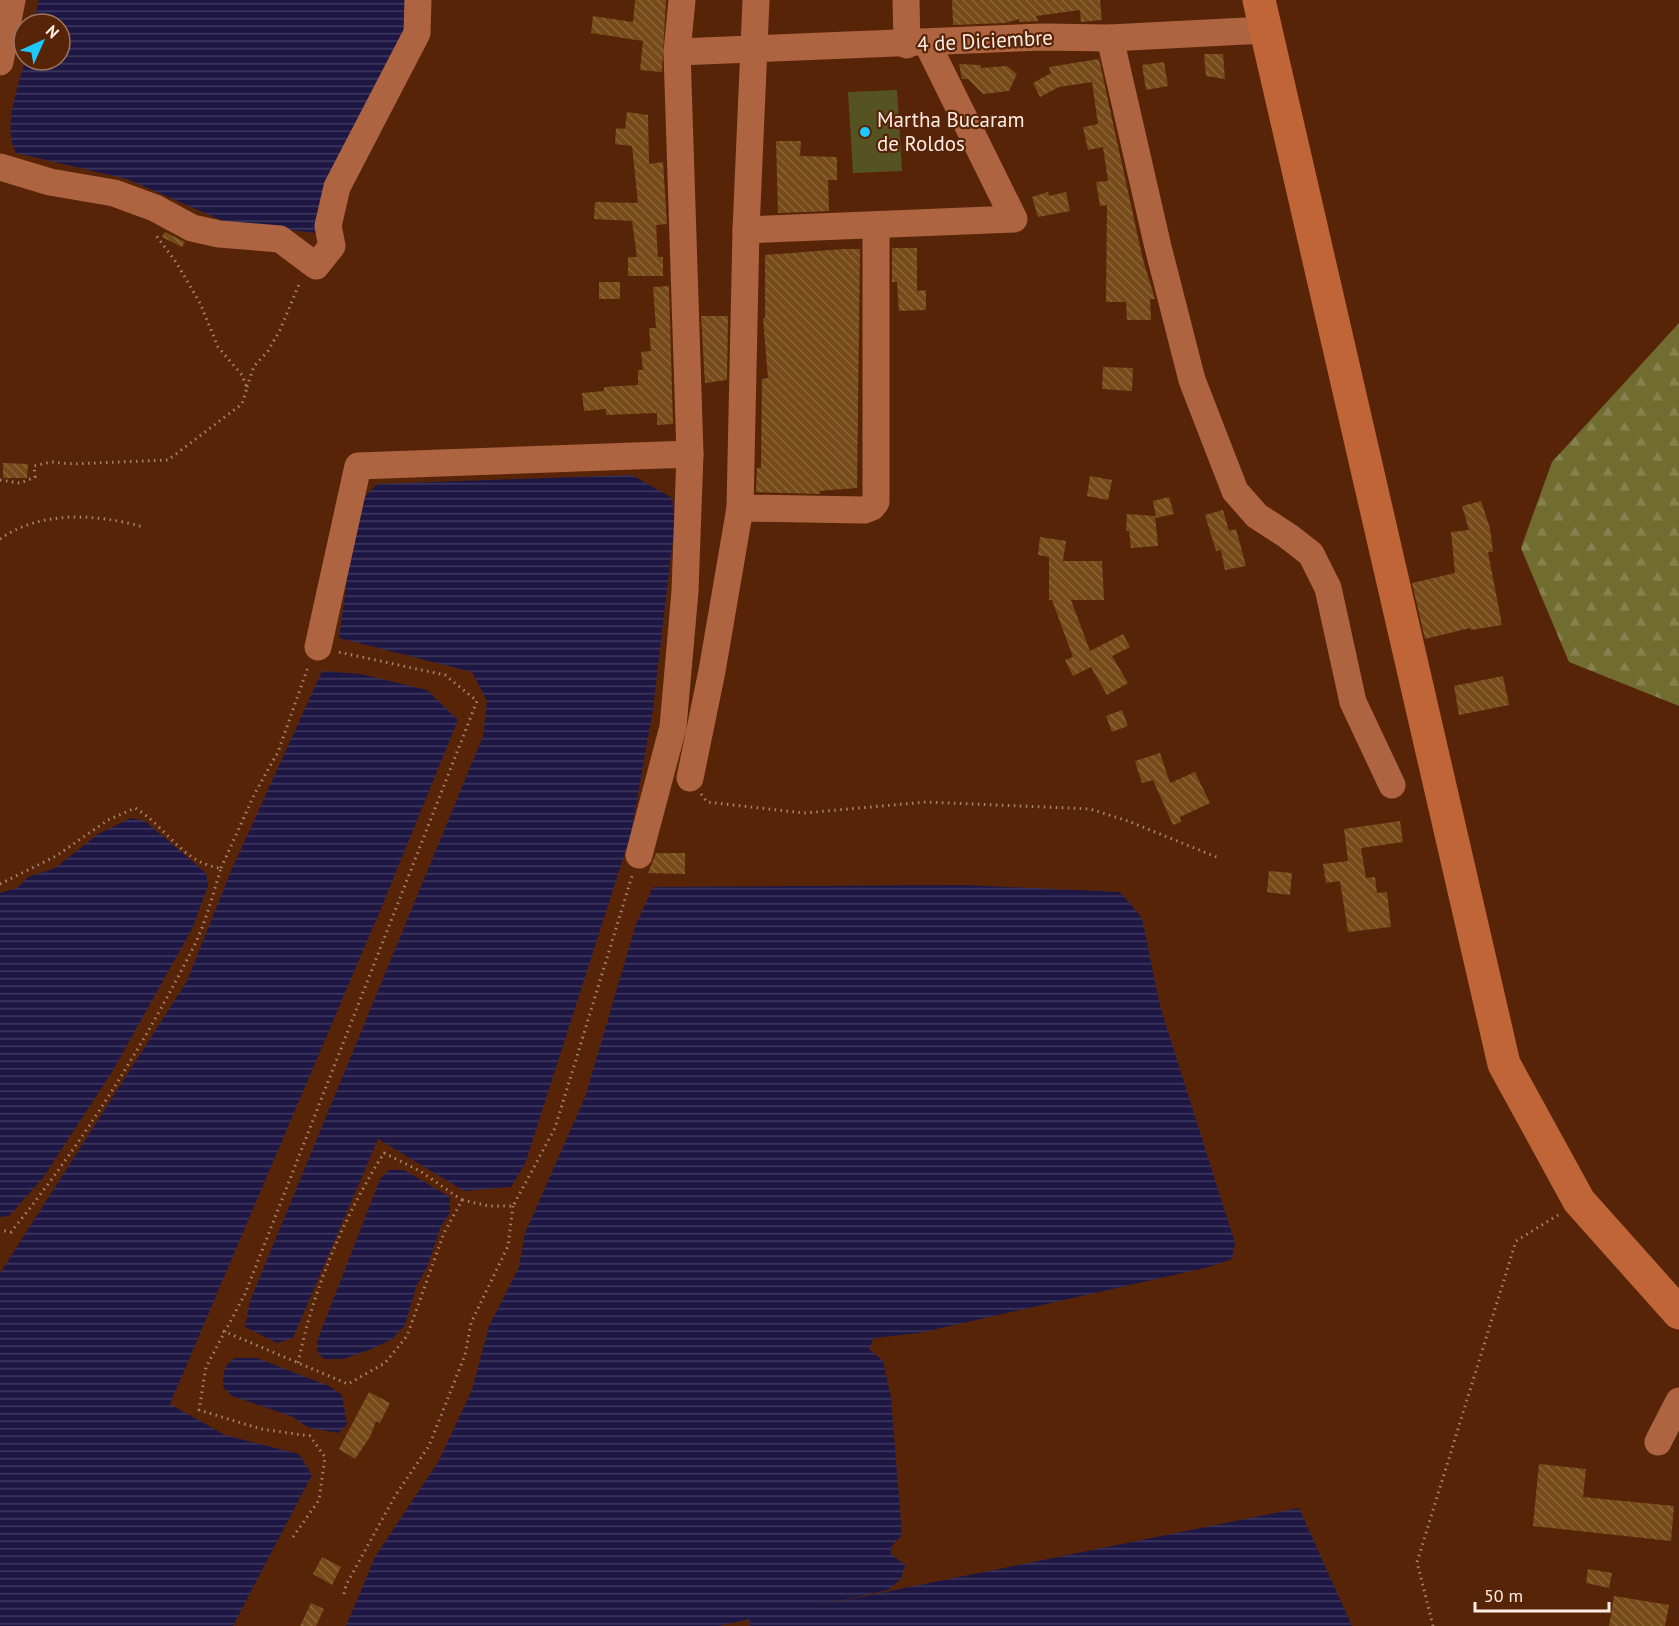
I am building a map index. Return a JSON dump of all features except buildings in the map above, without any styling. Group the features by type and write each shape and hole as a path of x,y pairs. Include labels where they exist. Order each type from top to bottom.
{"main road":[{"path":"1262,15 1504,1064 1579,1201 1679,1313"}],"street":[{"path":"0,62 12,0"},
{"path":"0,167 50,182 114,193 155,208 192,228 219,234 280,239 316,266 332,246 328,226 337,187 417,33 418,0"},
{"path":"639,855 673,727 685,591 690,454 677,52 682,0"},
{"path":"690,778 712,670 740,508 746,230 756,0"},
{"path":"746,230 876,227 1014,219 917,44 906,0"},
{"name":"4 de Diciembre","path":"677,52 917,44 1043,37 1110,38 1262,15"},
{"path":"1110,38 1158,248 1192,380 1235,490 1257,516 1311,554 1328,588 1353,702 1392,785"},
{"path":"740,508 864,510 872,507 876,502 876,227"},
{"path":"318,647 358,466 690,454"},
{"path":"1658,1442 1679,1401"}],"path":[{"path":"154,233 176,262 200,303 218,346 242,375 247,388"},
{"path":"0,480 21,483 35,477 34,466 51,462 83,464 168,460 242,405 254,366 268,351 280,330 296,288 316,266"},
{"path":"0,539 15,528 44,520 91,516 143,527"},
{"path":"0,1230 11,1232 36,1200 128,1064 195,944 221,868 255,793 278,752 301,683 318,647 445,675 477,700 254,1272 245,1294 206,1367 199,1410 261,1430 310,1436 325,1457 319,1500 293,1537"},
{"path":"690,778 707,802 804,813 926,802 1090,809 1128,821 1219,858"},
{"path":"0,884 56,856 108,820 135,807 149,816 164,833 205,866 221,868"},
{"path":"344,1594 346,1585 395,1496 429,1446 465,1355 471,1323 508,1246 513,1206 555,1128 639,855"},
{"path":"298,1363 304,1335 336,1244 369,1177 384,1153 420,1171 462,1200 489,1206 513,1206"},
{"path":"224,1331 348,1384 385,1363 407,1336 444,1233 462,1200"},
{"path":"1433,1626 1417,1562 1516,1241 1579,1201"}],"green space":[{"path":"1679,323 1679,706 1569,662 1521,548 1552,462"}],"shaded area":[{"path":"39,0 405,0 412,12 316,233 230,224 127,179 16,153 12,143 11,119 21,72 72,72 72,12 36,12"},
{"path":"897,90 902,171 853,173 848,92"},
{"path":"632,475 672,498 675,521 653,709 631,834 525,1164 511,1187 464,1191 378,1139 293,1338 277,1343 245,1327 250,1301 483,736 487,701 472,672 339,638 357,505 377,484"},
{"path":"322,671 361,674 427,690 458,720 385,899 170,1404 225,1435 299,1454 312,1475 233,1626 0,1626 0,1273 187,981 231,871"},
{"path":"131,818 145,821 206,873 208,886 192,929 112,1072 43,1178 9,1216 0,1217 0,893 17,888 28,877 55,868 98,834"},
{"path":"963,885 1120,892 1142,918 1160,1006 1235,1243 1232,1259 1209,1267 919,1333 874,1338 869,1349 883,1361 891,1398 902,1535 891,1547 891,1554 905,1565 901,1579 888,1590 821,1605 1299,1508 1352,1626 750,1626 750,1619 719,1626 346,1626 375,1557 438,1462 472,1390 489,1326 519,1267 525,1233 585,1097 636,924 653,887"},
{"path":"389,1170 404,1170 450,1197 450,1213 441,1226 427,1267 416,1287 405,1325 392,1339 374,1348 344,1359 324,1359 317,1352 317,1341 380,1179"},
{"path":"236,1358 257,1358 329,1386 342,1395 347,1424 338,1433 309,1428 293,1417 232,1396 223,1387 223,1378 226,1366"}],"place":[{"name":"Martha Bucaram de Roldos","path":"865,132"}]}
